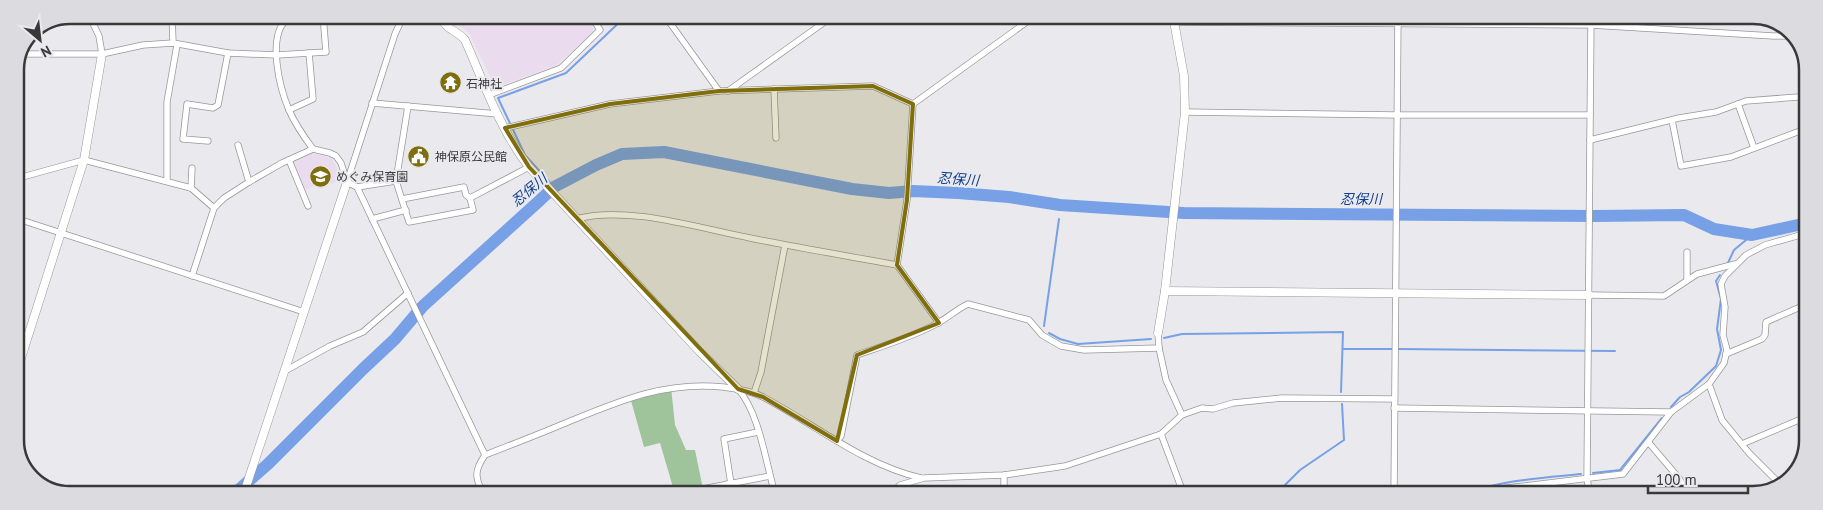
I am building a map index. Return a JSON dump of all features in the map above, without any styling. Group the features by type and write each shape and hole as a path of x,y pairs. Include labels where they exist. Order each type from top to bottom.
{"street":[{"path":"24,348 84,160 102,54 94,24"},
{"path":"167,181 167,102 175,44 173,24"},
{"path":"283,24 277,40 278,76 289,110 313,149"},
{"path":"27,54 102,54 143,44 175,44 228,53 326,52 324,24"},
{"path":"246,486 400,24"},
{"path":"444,24 450,30 461,35 465,40 489,95 519,155 700,352 746,398 758,432 773,486"},
{"path":"489,95 561,68 600,30 596,24"},
{"path":"671,24 719,91"},
{"path":"728,91 822,24"},
{"path":"913,104 1024,24"},
{"path":"1175,24 1184,76 1185,112 1158,333 1159,348 1166,380 1182,415"},
{"path":"1394,486 1398,24"},
{"path":"1552,24 1784,36"},
{"path":"1588,486 1588,227 1591,25"},
{"path":"208,141 183,139 187,104 213,108 218,105 228,53"},
{"path":"289,110 313,99 309,53"},
{"path":"505,128 610,104 719,91 873,86 913,104"},
{"path":"774,89 776,138"},
{"path":"1590,140 1672,120 1716,112 1746,101 1799,97"},
{"path":"372,103 498,114"},
{"path":"897,265 907,200 913,104"},
{"path":"1738,104 1754,148"},
{"path":"402,199 464,187 466,195 470,198 473,210 409,222 396,181 408,106"},
{"path":"1185,112 1590,115"},
{"path":"1672,120 1681,166 1731,157 1799,131"},
{"path":"238,145 248,182"},
{"path":"192,276 214,208 224,198 248,182 289,160 313,149 336,156 341,163 347,182 357,187 396,181"},
{"path":"24,177 84,160 191,188 214,208"},
{"path":"289,160 308,206"},
{"path":"470,198 529,167"},
{"path":"191,188 192,168"},
{"path":"357,187 485,455"},
{"path":"372,219 406,210"},
{"path":"576,219 586,216 635,215 897,265 939,323"},
{"path":"24,221 304,312"},
{"path":"1533,486 1623,474 1649,443 1671,412 1708,384 1724,363 1727,350 1723,335 1725,308 1722,284 1725,276 1746,255 1765,245 1799,235"},
{"path":"754,393 763,363 785,245"},
{"path":"1687,252 1687,279"},
{"path":"1164,291 1664,296 1697,274 1735,264"},
{"path":"285,371 330,346 363,332 408,293"},
{"path":"838,442 841,436 857,355 939,323 959,308 968,304 1029,320 1042,335 1061,346 1084,350 1159,348"},
{"path":"1726,354 1762,339 1765,335 1766,322 1799,308"},
{"path":"1708,384 1722,420 1776,480"},
{"path":"480,486 476,469 485,455 642,394 685,386 705,385 754,393 883,466 924,478"},
{"path":"899,486 924,478 1004,475 1065,466 1161,434 1182,415 1202,408 1214,409 1233,403 1282,398 1394,398"},
{"path":"1394,408 1671,412"},
{"path":"1742,444 1799,420"},
{"path":"729,484 724,439 758,432"},
{"path":"1161,434 1181,486"},
{"path":"1649,443 1684,486"},
{"path":"1004,475 1004,486"},
{"path":"719,486 770,476"}],"highlighted area":[{"path":"873,86 913,104 907,200 897,265 939,323 857,355 837,441 763,397 738,389 529,167 505,128 610,104 719,91"}],"shaded area":[{"path":"457,24 591,24 593,28 593,32 557,65 497,87 469,33"},
{"path":"310,153 332,158 342,180 322,187 321,184 305,190 291,161"}],"green space":[{"path":"671,387 675,425 686,450 695,450 702,486 673,486 660,443 644,447 630,397"}],"waterway":[{"path":"554,187 525,155 498,98 566,73 618,24"},
{"name":"忍保川","path":"243,486 268,464 395,339 423,306 554,187 622,154 664,152 852,189 889,193 913,191 958,193 1009,197 1060,205 1184,213 1684,215 1714,229 1752,235 1799,225"},
{"path":"1044,326 1059,219"},
{"path":"1727,265 1734,250 1752,235"},
{"path":"1671,407 1716,366 1721,350 1717,329 1721,299 1716,281 1720,275"},
{"path":"1164,338 1182,334 1343,332 1341,392"},
{"path":"1049,333 1060,339 1078,344 1151,339"},
{"path":"1343,349 1393,349"},
{"path":"1397,349 1615,351"},
{"path":"1284,486 1300,470 1344,440 1342,404"},
{"path":"1593,473 1620,470 1662,418"},
{"path":"1491,486 1536,478 1581,474"}],"place":[{"name":"石神社","path":"450,83"},
{"name":"神保原公民館","path":"419,156"},
{"name":"めぐみ保育園","path":"320,176"}]}
